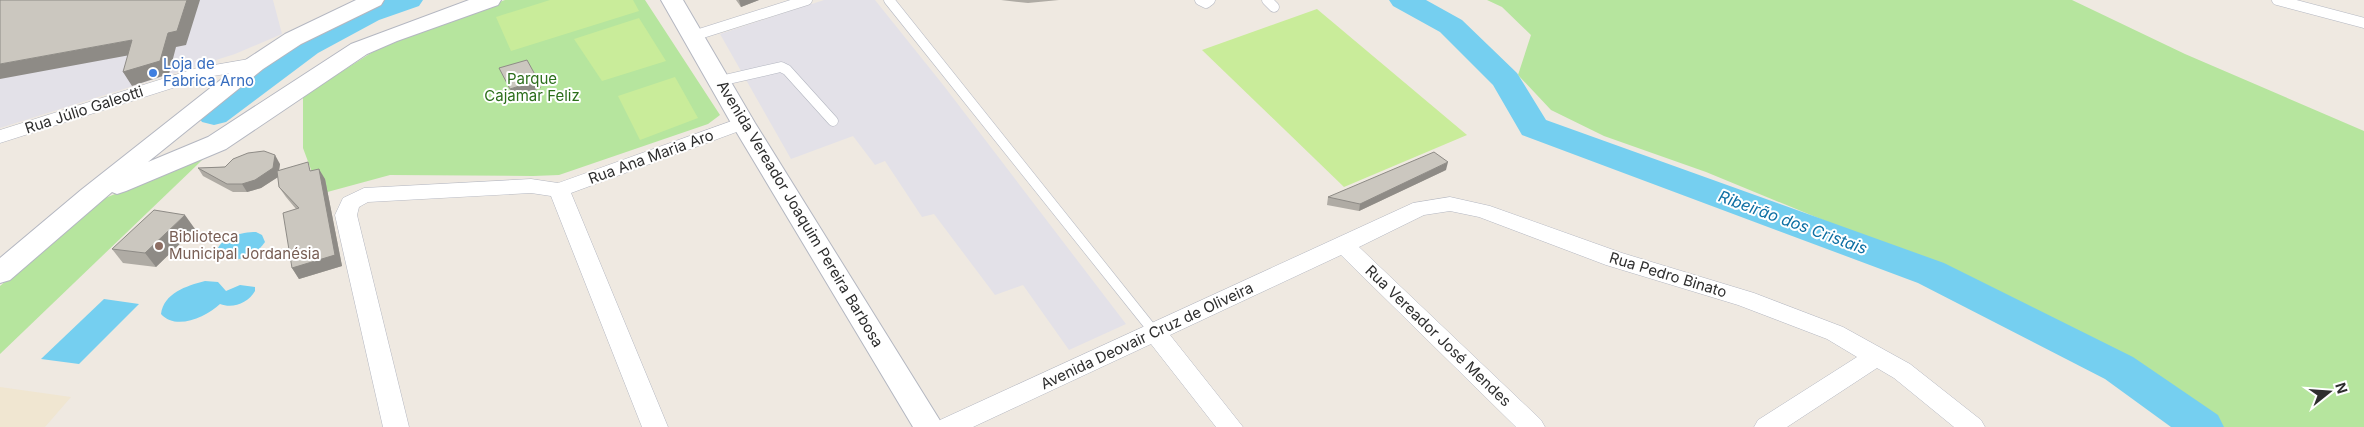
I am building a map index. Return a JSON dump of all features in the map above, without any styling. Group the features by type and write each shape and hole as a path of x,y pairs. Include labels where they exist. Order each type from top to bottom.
{"street":[{"path":"3,269 90,196 255,64 293,39 373,0"},
{"path":"90,196 217,143 244,127 317,75 359,49 389,36 490,0"},
{"name":"Avenida Vereador Joaquim Pereira Barbosa","path":"672,0 928,427"},
{"name":"Rua Júlio Galeotti","path":"0,137 204,72 255,64"},
{"name":"Rua Ana Maria Aro","path":"559,190 744,123"},
{"path":"396,427 346,215 350,203 364,195 531,186 559,190 655,427"},
{"name":"Rua Pedro Binato","path":"1344,245 1420,208 1434,205 1466,207 1614,260 1746,299 1835,333 1877,356 1922,386 1972,427"},
{"name":"Avenida Deovair Cruz de Oliveira","path":"949,427 1344,245"},
{"name":"Rua Vereador José Mendes","path":"1344,245 1532,427"},
{"path":"1155,333 1230,427"},
{"path":"1767,427 1877,356"}],"lane":[{"path":"693,36 807,0"},
{"path":"889,0 1155,333"},
{"path":"1200,0 1206,3 1210,0"},
{"path":"1267,0 1274,7"},
{"path":"2277,0 2364,23"},
{"path":"720,81 781,67 786,70 833,121"}],"shaded area":[{"path":"0,0 273,0 282,34 235,54 0,128"},
{"path":"824,0 875,0 944,86 1126,324 1069,350 1023,285 995,295 934,214 922,217 885,161 875,165 853,136 791,159 720,34"},
{"path":"0,387 71,397 45,427 0,427"}],"green space":[{"name":"Parque Cajamar Feliz","path":"505,0 645,0 720,115 708,124 559,175 390,175 320,194 303,148 303,96 390,41"},
{"path":"550,0 633,0 639,11 511,51 496,17"},
{"path":"1487,0 2072,0 2185,54 2364,131 2364,427 2213,427 1991,289 1706,172 1604,136 1551,110 1518,75 1531,35 1502,7"},
{"path":"1317,9 1467,135 1344,187 1202,50"},
{"path":"639,18 666,61 602,81 574,39"},
{"path":"675,77 698,118 640,140 618,96"},
{"path":"206,156 0,354 0,286 103,199"}],"water":[{"path":"256,232 262,235 265,242 244,258 229,261 216,254 221,243 226,240 238,234"},
{"path":"205,281 218,282 226,291 240,285 255,287 255,291 240,304 230,306 220,304 199,317 183,322 167,319 161,314 166,301 171,296 184,288"},
{"path":"104,299 139,304 79,364 41,359"}],"building":[{"path":"0,0 187,0 177,31 168,33 160,61 123,72 132,40 0,64"},
{"path":"527,60 538,80 510,89 499,68"},
{"path":"264,151 275,155 273,168 255,180 242,184 227,184 198,168 225,167 233,159 248,153"},
{"path":"1434,152 1448,162 1360,204 1328,197"},
{"path":"308,162 310,171 319,169 335,255 292,268 283,213 299,208 279,187 277,171"},
{"path":"154,210 185,215 145,253 112,249"}],"waterway":[{"name":"Ribeirão dos Cristais","path":"214,115 307,46 368,14 408,0"},
{"name":"Ribeirão dos Cristais","path":"1404,0 1451,26 1506,80 1534,127 1931,273 2119,368 2203,427"}],"place":[{"name":"Loja de Fabrica Arno","path":"153,73"},
{"name":"Biblioteca Municipal Jordanésia","path":"159,246"}]}
